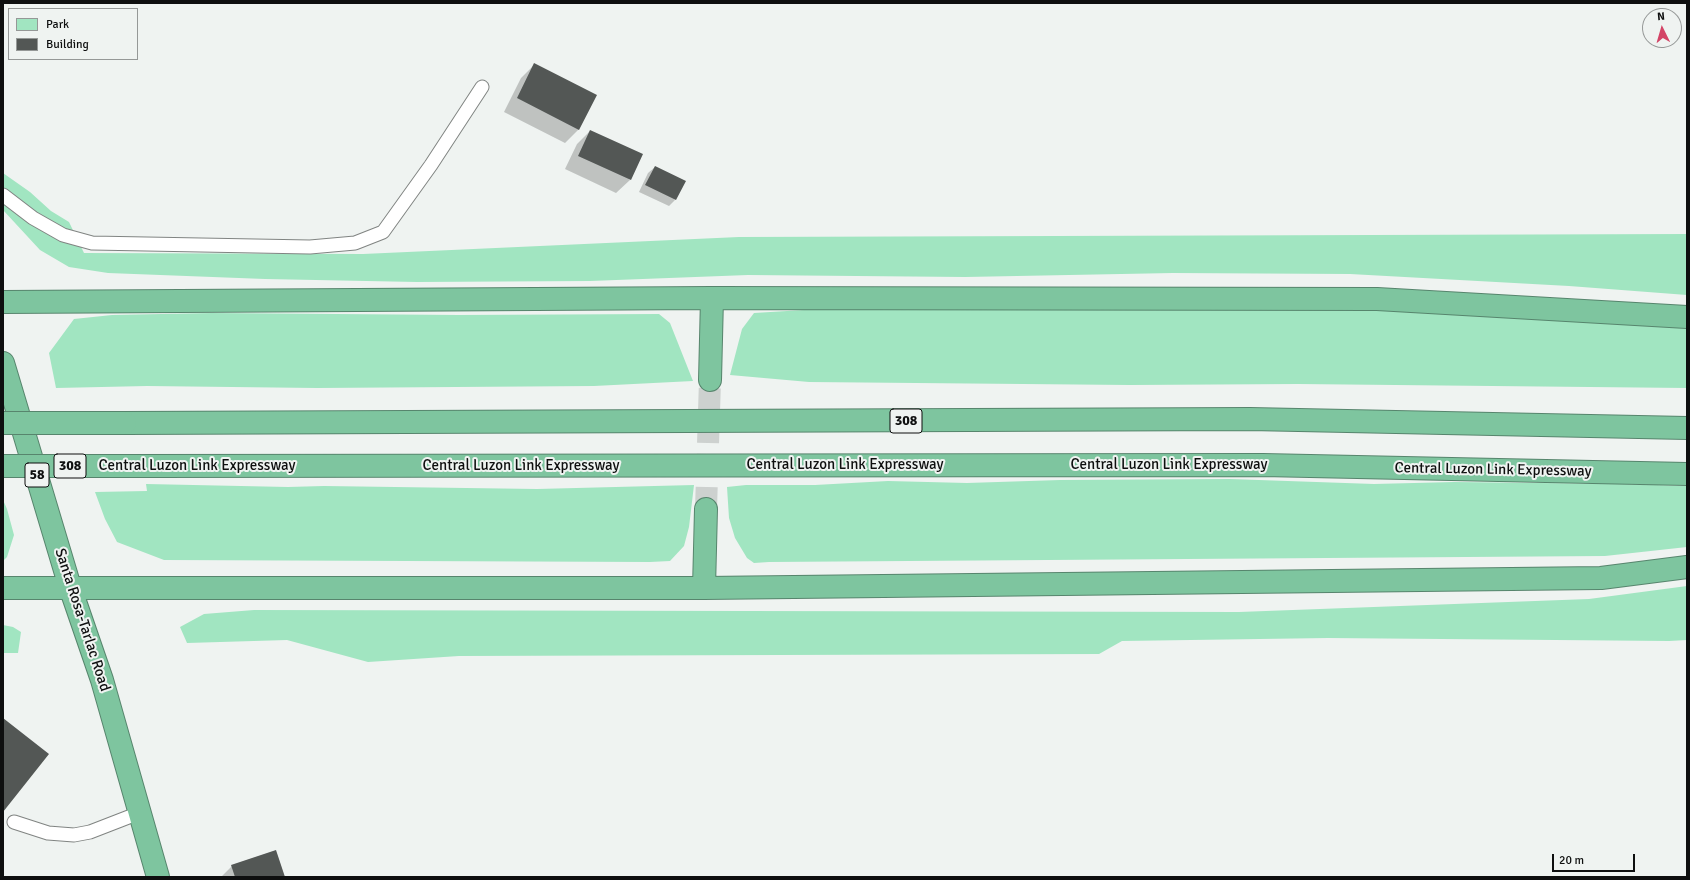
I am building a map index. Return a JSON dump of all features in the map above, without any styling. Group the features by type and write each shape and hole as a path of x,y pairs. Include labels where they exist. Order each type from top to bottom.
{"highway":[{"path":"710,380 712,298"},
{"path":"3,302 712,298 1377,299 1687,317"},
{"name":"Santa Rosa-Tarlac Road","path":"3,363 70,587 102,680 158,877"},
{"name":"308","path":"3,423 1250,419 1687,428"},
{"name":"Central Luzon Link Expressway","path":"3,466 1263,465 1687,474"},
{"path":"704,588 706,509"},
{"path":"3,588 704,588 1601,578 1687,566"}],"lane":[{"path":"3,195 33,218 63,235 92,243 310,247 355,243 383,232 427,171 482,87"},
{"path":"14,822 48,833 74,836 90,832 139,813"}],"green space":[{"path":"3,173 30,192 51,211 69,222 84,253 363,254 739,237 1687,234 1687,295 1569,286 1350,274 1173,273 965,277 748,275 590,281 417,282 265,279 108,273 69,267 40,250 3,210"},
{"path":"954,308 1039,310 1308,308 1442,313 1687,327 1687,388 1298,384 1130,385 809,382 730,375 742,329 754,313 820,309"},
{"path":"212,313 459,315 659,314 670,323 693,381 594,386 317,388 147,386 56,388 49,353 74,319 112,315"},
{"path":"1230,479 1374,484 1454,482 1687,486 1687,547 1605,556 754,563 747,558 735,538 729,518 727,487 746,485 815,485 888,481 967,483 1060,480"},
{"path":"146,484 537,489 694,485 689,527 684,546 670,561 650,562 164,560 117,542 105,519 95,492 147,491"},
{"path":"3,500 14,535 7,557 3,561"},
{"path":"1687,586 1687,640 1669,641 1328,638 1122,641 1099,654 459,656 368,662 287,640 187,643 180,627 204,614 254,610 1239,612 1589,599"},
{"path":"3,625 13,627 21,632 18,653 3,653"}],"building":[{"path":"534,63 597,95 579,130 517,98"},
{"path":"590,130 643,154 631,180 578,156"},
{"path":"655,166 686,181 676,200 645,185"},
{"path":"3,718 49,754 3,812"},
{"path":"276,850 285,877 235,877 231,865"}],"tunnel":[{"path":"706,509 710,380"}]}
